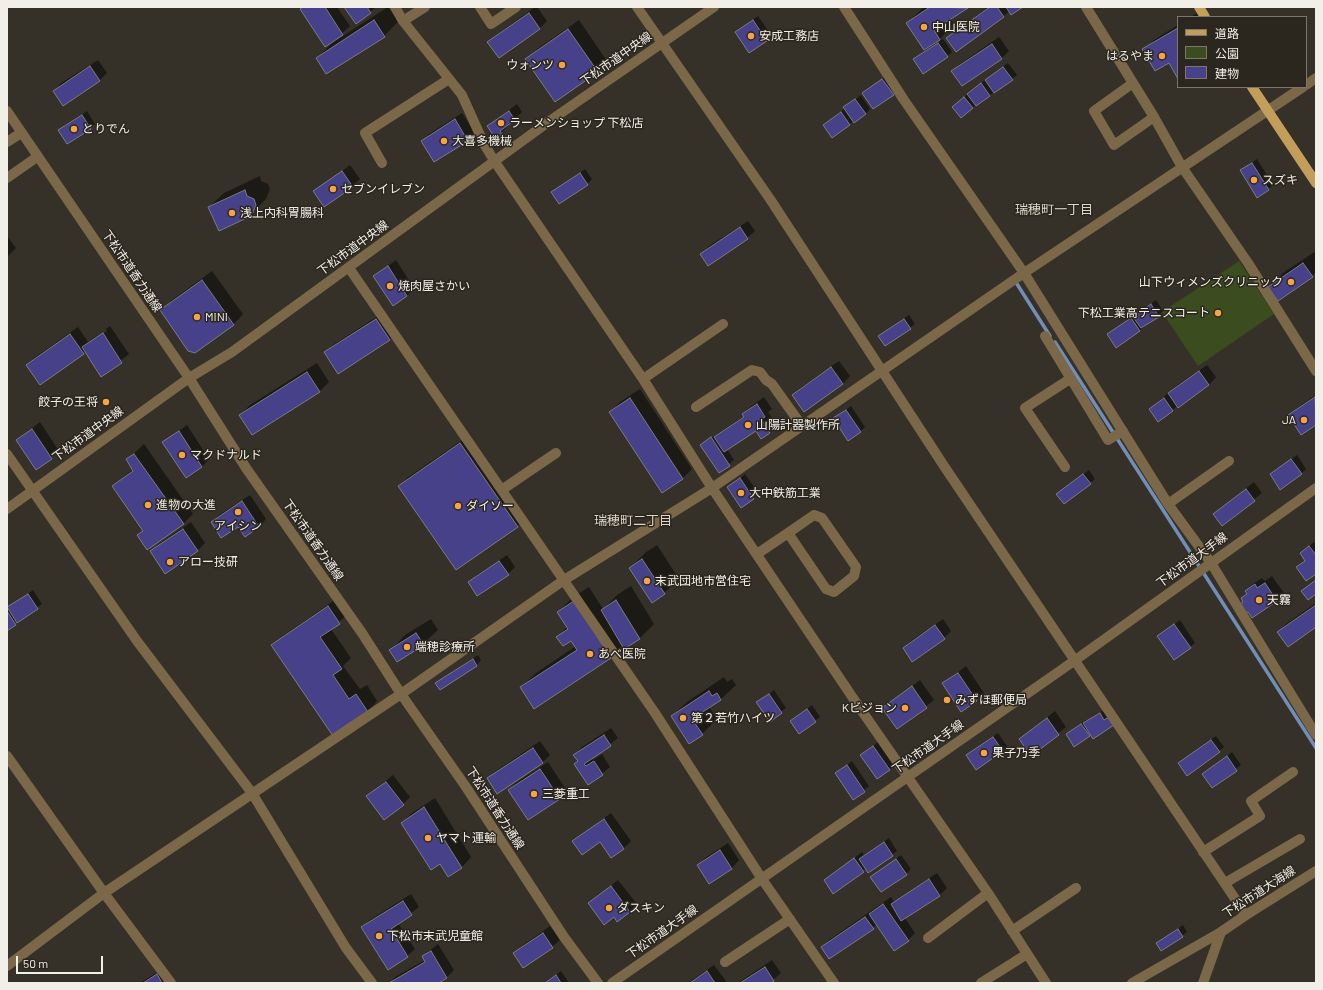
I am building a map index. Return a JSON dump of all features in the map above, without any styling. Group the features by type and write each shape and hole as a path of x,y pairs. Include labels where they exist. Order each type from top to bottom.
{"main road":[{"path":"1199,7 1204,16"},
{"path":"1253,88 1316,183"}],"street":[{"path":"395,7 403,21 462,95 484,144 495,162 643,379 712,488 988,893 1046,983"},
{"path":"403,21 425,7"},
{"path":"480,7 491,24 516,7"},
{"path":"637,7 770,199 1074,661 1246,914"},
{"name":"下松市道中央線","path":"7,508 189,378 232,352 551,120 714,7"},
{"path":"844,7 904,100 1024,273 1168,504 1211,563 1316,735"},
{"path":"1086,7 1154,117 1182,167 1248,263 1316,371"},
{"path":"1307,84 1316,78"},
{"path":"382,163 365,133 449,79"},
{"path":"1133,83 1094,111 1114,145 1154,117"},
{"path":"7,966 104,893 401,694 564,580 712,488 1024,273 1302,88"},
{"name":"下松市道香力通線","path":"7,111 189,378 246,468 362,632 401,694 466,787 564,937 598,983"},
{"path":"7,142 21,133"},
{"path":"7,178 37,157"},
{"path":"349,268 503,489 655,713 762,879 834,983"},
{"path":"643,379 723,324"},
{"path":"1045,336 1108,440 1123,431"},
{"path":"696,407 752,370 760,372 766,380 772,384 802,426"},
{"path":"1065,467 1025,408 1070,379"},
{"path":"503,489 556,453"},
{"path":"7,454 137,641 252,793 346,948 372,983"},
{"path":"1168,504 1230,461"},
{"name":"下松市道大手線","path":"612,983 1074,661 1316,488"},
{"path":"757,554 788,533 814,516 822,518 856,566 854,576 834,592 826,589 788,533"},
{"path":"7,756 104,893 171,983"},
{"path":"1203,852 1260,816 1251,802 1292,772"},
{"path":"1225,883 1300,839"},
{"name":"下松市道大海線","path":"1203,983 1222,932 1246,914 1316,871"},
{"path":"1012,931 1076,888"},
{"path":"928,938 988,893"},
{"path":"726,962 790,919"},
{"path":"1132,983 1222,932"},
{"path":"981,983 1027,954"}],"green space":[{"name":"下松工業高テニスコート","path":"1239,261 1274,314 1198,366 1162,312"}],"building":[{"path":"303,7 325,7 343,35 325,47 300,9"},
{"path":"344,7 367,7 371,13 356,24"},
{"name":"中山医院","path":"930,7 968,8 934,30 940,40 924,50 906,23"},
{"path":"990,7 997,7 1004,17 956,52 946,38"},
{"path":"1006,7 1023,7 1011,15"},
{"path":"529,13 540,29 499,58 487,42"},
{"path":"374,20 385,37 326,74 316,58"},
{"name":"安成工務店","path":"753,20 767,41 749,53 735,32"},
{"name":"ウォンツ","path":"568,29 598,72 555,102 525,59"},
{"name":"はるやま","path":"1177,29 1177,77 1169,63 1155,71 1142,49"},
{"path":"938,43 948,57 923,74 913,59"},
{"path":"992,44 1002,59 962,86 951,71"},
{"path":"90,66 100,81 63,106 53,91"},
{"path":"1003,67 1013,80 994,93 985,80"},
{"path":"882,79 894,95 873,109 862,93"},
{"path":"981,83 990,96 976,106 967,94"},
{"path":"964,97 973,108 961,118 952,107"},
{"path":"855,99 866,114 854,123 843,107"},
{"name":"ラーメンショップ 下松店","path":"509,111 515,120 500,131 502,134 496,139 487,126"},
{"path":"841,112 850,125 832,138 823,125"},
{"name":"とりでん","path":"82,115 91,129 67,144 58,130"},
{"name":"大喜多機械","path":"455,119 468,141 434,162 421,141"},
{"name":"スズキ","path":"1252,163 1269,190 1257,198 1240,170"},
{"name":"セブンイレブン","path":"342,171 353,187 324,207 313,191"},
{"path":"580,173 588,185 559,204 551,192"},
{"name":"浅上内科胃腸科","path":"245,190 247,196 254,199 256,205 251,216 219,231 208,207"},
{"path":"740,227 748,239 708,266 700,254"},
{"name":"山下ウィメンズクリニック","path":"1303,263 1313,277 1278,301 1268,287"},
{"name":"焼肉屋さかい","path":"388,266 407,296 393,306 373,276"},
{"name":"MINI","path":"202,280 234,325 195,353 188,351 160,310"},
{"path":"1151,304 1159,317 1141,328 1133,317"},
{"path":"1131,318 1140,331 1116,348 1107,334"},
{"path":"376,319 390,340 338,374 324,352"},
{"path":"904,319 911,329 885,346 878,336"},
{"path":"103,333 122,363 101,377 82,347"},
{"path":"70,334 84,354 40,385 26,365"},
{"path":"831,367 843,384 804,412 792,395"},
{"path":"1199,371 1209,385 1178,408 1168,393"},
{"path":"307,372 320,392 252,435 239,415"},
{"name":"JA","path":"1315,397 1316,425 1301,435 1288,415"},
{"path":"630,398 683,479 662,493 609,412"},
{"path":"1164,398 1173,411 1158,422 1149,409"},
{"name":"山陽計器製作所","path":"757,404 765,417 761,419 770,433 761,439 756,431 724,452 714,437 744,417 742,414"},
{"path":"846,410 861,432 848,441 833,418"},
{"path":"32,429 52,459 36,470 16,440"},
{"name":"マクドナルド","path":"179,431 202,467 186,478 162,442"},
{"path":"711,437 730,466 719,473 700,445"},
{"name":"ダイソー","path":"460,443 518,527 456,570 398,486"},
{"name":"進物の大進","path":"134,454 184,524 147,550 137,535 143,531 112,486 133,471 126,459"},
{"path":"1291,459 1302,474 1280,490 1270,474"},
{"path":"1083,474 1091,484 1064,504 1056,494"},
{"name":"大中鉄筋工業","path":"740,478 754,499 741,508 727,487"},
{"path":"1246,489 1255,501 1222,526 1213,514"},
{"name":"アイシン","path":"242,501 259,527 245,537 238,527 221,538 211,522"},
{"name":"アロー技研","path":"183,529 198,551 165,574 150,551"},
{"path":"1309,546 1316,555 1316,574 1306,581 1296,567 1305,561 1300,553"},
{"name":"末武団地市営住宅","path":"642,559 665,594 652,603 629,568"},
{"path":"499,561 509,575 477,596 468,582"},
{"path":"1316,580 1316,594 1308,600 1301,591"},
{"name":"天霧","path":"1265,583 1277,601 1252,618 1248,612 1244,614 1239,605 1243,602 1241,598 1247,594 1245,591 1255,584 1257,588"},
{"path":"28,594 38,609 17,623 7,607"},
{"path":"616,600 640,639 624,649 601,610"},
{"name":"あべ医院","path":"574,601 611,658 534,709 520,687 577,650 571,641 563,646 556,637 568,629 557,612"},
{"path":"1316,605 1316,627 1288,647 1277,632"},
{"path":"328,606 340,624 320,637 342,669 333,675 349,699 356,694 368,712 333,736 271,645"},
{"path":"7,611 16,625 7,631"},
{"path":"1174,624 1191,648 1174,660 1157,636"},
{"path":"935,625 945,639 912,662 903,648"},
{"name":"端穂診療所","path":"416,633 424,645 397,662 389,650"},
{"path":"473,659 477,666 440,690 435,683"},
{"path":"958,673 977,701 961,712 942,683"},
{"name":"Kビジョン","path":"912,686 927,708 897,729 882,708"},
{"name":"第２若竹ハイツ","path":"709,691 712,696 717,693 721,700 692,719 703,735 689,744 671,716"},
{"path":"769,694 782,713 770,722 756,702"},
{"path":"807,709 816,722 799,734 790,721"},
{"path":"1100,713 1104,720 1109,717 1114,725 1093,739 1083,723"},
{"path":"1047,718 1059,735 1031,756 1019,739"},
{"path":"1081,724 1090,736 1074,747 1066,734"},
{"path":"604,735 611,746 584,764 586,766 594,761 603,775 588,785 574,764 578,761 573,755"},
{"name":"果子乃季","path":"993,737 1003,751 976,770 966,755"},
{"path":"1211,740 1220,752 1187,776 1178,763"},
{"path":"873,746 890,770 877,779 860,755"},
{"path":"533,748 543,763 497,794 487,778"},
{"path":"1227,756 1237,771 1212,788 1202,774"},
{"path":"847,765 865,792 853,800 835,773"},
{"name":"三菱重工","path":"540,769 560,799 528,820 508,790"},
{"path":"386,782 404,805 384,820 366,796"},
{"name":"ヤマト運輸","path":"424,807 462,868 448,877 440,864 431,870 401,823"},
{"path":"604,819 624,849 611,858 600,842 582,855 572,841"},
{"path":"884,842 893,856 868,873 859,859"},
{"path":"720,850 732,869 709,884 697,865"},
{"path":"854,858 864,872 833,894 824,880"},
{"path":"896,859 907,875 881,892 870,877"},
{"path":"929,879 940,896 901,921 891,904"},
{"name":"ダスキン","path":"611,886 630,912 617,922 614,917 604,925 588,903"},
{"path":"403,901 412,915 391,929 408,957 388,970 361,927"},
{"path":"883,904 909,941 894,951 869,914"},
{"path":"865,917 874,929 829,959 821,947"},
{"path":"1178,929 1183,937 1161,951 1156,943"},
{"path":"543,933 553,948 523,968 513,953"},
{"path":"431,951 447,978 439,983 389,983 425,962 422,956"},
{"path":"765,967 774,981 771,983 740,983"},
{"path":"707,971 715,983 690,983"},
{"path":"157,974 162,983 143,983"},
{"path":"556,975 561,983 545,983"}],"waterway":[{"path":"1017,284 1050,336"},
{"path":"1055,342 1316,748"}],"place":[{"name":"中山医院","path":"924,27"},
{"name":"安成工務店","path":"751,36"},
{"name":"はるやま","path":"1162,56"},
{"name":"ウォンツ","path":"562,65"},
{"name":"ラーメンショップ 下松店","path":"501,123"},
{"name":"とりでん","path":"74,129"},
{"name":"大喜多機械","path":"444,141"},
{"name":"スズキ","path":"1254,180"},
{"name":"セブンイレブン","path":"333,189"},
{"name":"浅上内科胃腸科","path":"232,213"},
{"name":"山下ウィメンズクリニック","path":"1291,282"},
{"name":"焼肉屋さかい","path":"390,286"},
{"name":"下松工業高テニスコート","path":"1218,313"},
{"name":"MINI","path":"197,317"},
{"name":"餃子の王将","path":"106,402"},
{"name":"JA","path":"1304,420"},
{"name":"山陽計器製作所","path":"748,425"},
{"name":"マクドナルド","path":"182,455"},
{"name":"大中鉄筋工業","path":"741,493"},
{"name":"進物の大進","path":"148,505"},
{"name":"ダイソー","path":"458,506"},
{"name":"アイシン","path":"238,512"},
{"name":"アロー技研","path":"170,562"},
{"name":"末武団地市営住宅","path":"647,581"},
{"name":"天霧","path":"1259,600"},
{"name":"端穂診療所","path":"407,647"},
{"name":"あべ医院","path":"590,654"},
{"name":"みずほ郵便局","path":"947,700"},
{"name":"Kビジョン","path":"905,708"},
{"name":"第２若竹ハイツ","path":"683,718"},
{"name":"果子乃季","path":"984,753"},
{"name":"三菱重工","path":"534,794"},
{"name":"ヤマト運輸","path":"428,838"},
{"name":"ダスキン","path":"609,908"},
{"name":"下松市末武児童館","path":"379,936"}],"district":[{"name":"瑞穂町一丁目","path":"1054,210"},
{"name":"瑞穂町二丁目","path":"633,521"}]}
